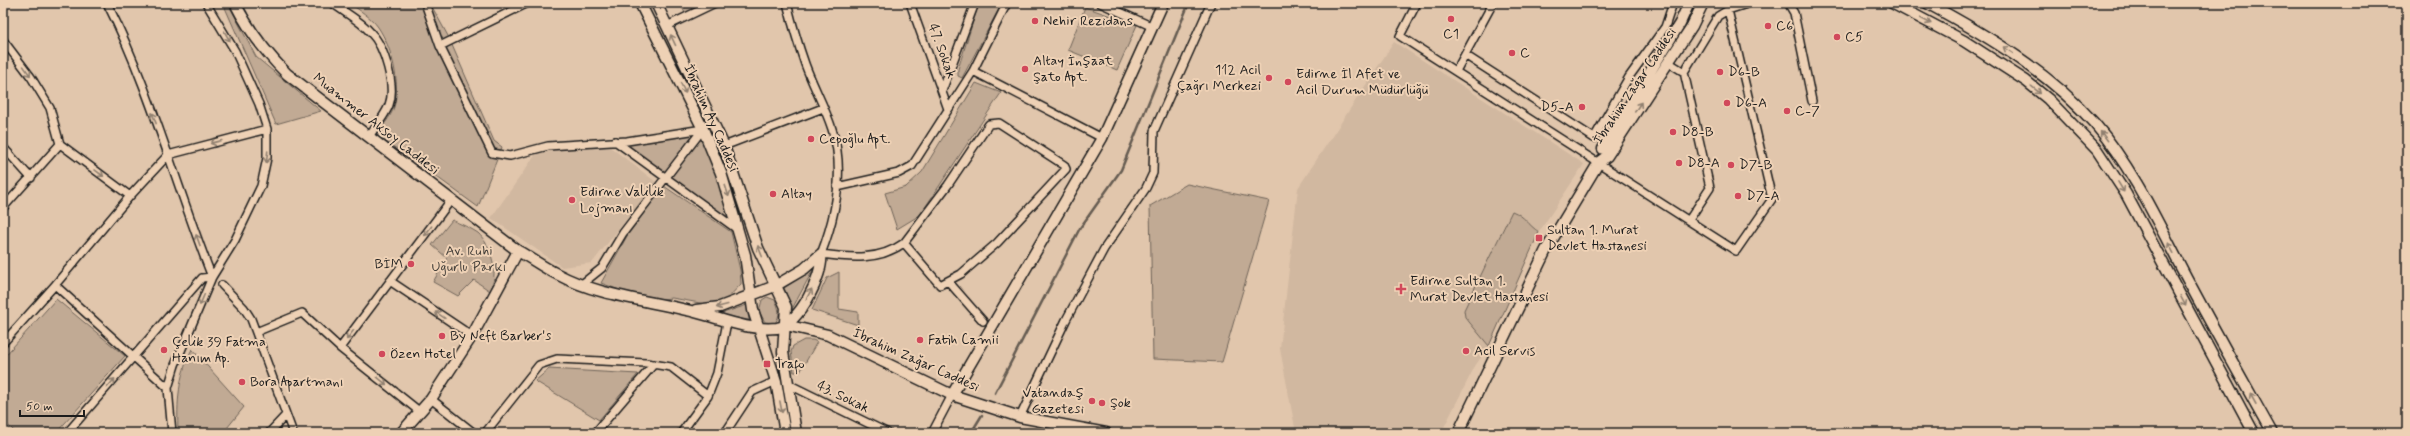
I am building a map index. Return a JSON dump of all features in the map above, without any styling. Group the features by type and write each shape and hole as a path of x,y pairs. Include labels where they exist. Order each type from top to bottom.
{"main road":[{"name":"İbrahim Ay Caddesi","path":"640,3 703,128 721,173 739,231 748,268 753,310 760,328"},
{"name":"İbrahim Ay Caddesi","path":"656,3 724,146 758,248 786,307 783,352 796,433"},
{"path":"952,395 1102,138 1163,3"},
{"name":"İbrahim Zağar Caddesi","path":"1599,162 1600,154 1680,23 1689,3"},
{"name":"İbrahim Zağar Caddesi","path":"1458,433 1546,250 1599,162 1607,156 1692,26 1702,3"},
{"path":"1892,3 1971,45 2026,81 2048,99 2097,150 2126,194 2254,433"},
{"path":"1927,3 1980,33 2025,62 2074,102 2100,130 2118,153 2157,220 2272,433"},
{"name":"Muammer Aksoy Caddesi","path":"237,4 250,32 269,56 287,74 518,251 557,274 582,284 622,296 692,311"},
{"path":"401,433 430,399 472,336 518,251"},
{"path":"692,311 720,307 775,286 804,269 821,254"},
{"path":"692,311 727,322 760,328 786,325 808,298 822,266 821,254"},
{"name":"İbrahim Zağar Caddesi","path":"786,325 828,336 952,395 1020,417 1106,433"},
{"path":"760,328 776,381 785,433"}],"street":[{"path":"107,3 168,155 212,276"},
{"path":"172,433 168,388 175,365 212,276 235,240 261,186 267,158 267,129 259,104 235,51 206,3"},
{"path":"332,3 371,32 378,43 391,79 391,97 388,107 369,137"},
{"path":"425,3 440,46 492,153 510,156 548,146 615,141 703,128"},
{"path":"509,3 511,11"},
{"path":"440,46 528,3"},
{"path":"667,26 715,3"},
{"path":"787,3 805,64 823,108 836,146 837,186 829,233 821,254 844,257 870,256 889,253 904,243 948,185 989,124 999,123 1064,165 1066,169 997,243 961,274 940,285 904,243"},
{"name":"47. Sokak","path":"910,3 948,109"},
{"path":"942,91 975,3"},
{"path":"837,186 907,170 919,156 973,71 1007,3"},
{"path":"1100,3 1153,27"},
{"path":"1020,417 1066,320 1104,249 1146,188 1153,173 1154,131 1211,3"},
{"path":"1417,3 1400,36 1736,251 1772,199 1728,10"},
{"path":"1456,71 1493,3"},
{"path":"1466,55 1594,138 1629,77 1665,27 1673,3"},
{"path":"1689,220 1710,188 1684,72 1718,16 1728,10 1750,3"},
{"path":"1788,3 1794,13 1812,101"},
{"path":"3,40 31,76 50,108 60,144 130,196"},
{"path":"1668,62 1684,72"},
{"path":"973,71 1102,138"},
{"path":"724,146 823,108"},
{"path":"582,284 602,268 623,233 703,128"},
{"path":"3,343 55,285 130,196 168,155 267,129"},
{"path":"615,141 739,231"},
{"path":"3,208 60,144"},
{"path":"3,147 30,178"},
{"path":"340,348 452,200"},
{"path":"67,433 202,278 212,276"},
{"path":"390,281 472,336"},
{"path":"948,281 983,321"},
{"path":"55,285 135,356 168,388"},
{"path":"222,285 244,308 251,319 294,433"},
{"path":"256,332 302,313 340,348 419,411"},
{"path":"681,433 708,396 717,373 727,322"},
{"path":"485,433 539,365 557,359 654,364 671,367 708,396"},
{"path":"598,432 654,364"},
{"path":"726,433 752,392 776,381"},
{"name":"43. Sokak","path":"788,384 888,433"},
{"path":"932,433 952,395"},
{"path":"430,399 474,433"},
{"path":"269,433 286,415"}],"shaded area":[{"name":"Edirne Sultan 1. Murat Devlet Hastanesi","path":"1394,42 1584,164 1539,232 1489,346 1475,366 1441,433 1296,433 1280,349 1298,188"},
{"name":"Edirne Valilik Lojmanı","path":"610,147 656,182 592,263 562,267 491,218 538,151"}],"green space":[{"path":"223,3 228,3 256,57 321,111 276,124"},
{"path":"349,3 430,3 448,36 494,141 502,147 478,207 404,153 375,136 393,111 396,97 396,76 391,55 378,27 368,17"},
{"path":"680,3 710,3 686,15"},
{"path":"979,3 1002,3 962,78 958,76 958,69"},
{"path":"1085,7 1137,25 1117,70 1068,50"},
{"path":"976,83 1001,93 920,215 897,229 885,193 906,187 922,172"},
{"path":"703,129 739,231 615,141"},
{"path":"1187,184 1269,201 1222,362 1153,359 1150,206"},
{"path":"664,186 731,232 740,270 741,284 727,299 711,305 672,298 662,299 622,291 601,283 627,236"},
{"path":"1512,211 1520,215 1539,232 1489,346 1465,317 1464,310"},
{"name":"Av. Ruhi Uğurlu Parkı","path":"452,220 478,233 487,245 493,261 494,269 493,284 490,291 474,280 458,296 433,282 447,258 432,245"},
{"path":"814,268 792,309 784,288"},
{"path":"839,272 839,309 858,312 858,325 812,310 827,278"},
{"path":"767,297 775,300 778,306 779,314 775,323 765,322 759,311 762,300"},
{"path":"56,299 125,356 56,433 16,433 3,420 3,358"},
{"path":"747,305 749,320 717,315"},
{"path":"804,340 813,340 817,342 800,372 794,372 791,352 793,346"},
{"path":"192,349 244,407 223,433 178,433 179,390 187,359"},
{"path":"549,369 638,374 599,420 535,381"}],"waterway":[{"path":"995,393 1080,228 1121,170 1189,3"},
{"path":"971,433 982,415"}],"place":[{"name":"C1","path":"1451,19"},
{"name":"Nehir Rezidans","path":"1035,21"},
{"name":"C6","path":"1768,26"},
{"name":"C5","path":"1837,37"},
{"name":"C","path":"1512,53"},
{"name":"Altay İnşaat Şato Apt.","path":"1025,69"},
{"name":"D6-B","path":"1720,72"},
{"name":"112 Acil Çağrı Merkezi","path":"1269,78"},
{"name":"Edirne İl Afet ve Acil Durum Müdürlüğü","path":"1288,82"},
{"name":"D6-A","path":"1727,103"},
{"name":"D5-A","path":"1582,107"},
{"name":"C-7","path":"1787,111"},
{"name":"D8-B","path":"1673,132"},
{"name":"Cepoğlu Apt.","path":"811,139"},
{"name":"D8-A","path":"1679,163"},
{"name":"D7-B","path":"1731,165"},
{"name":"Altay","path":"773,194"},
{"name":"D7-A","path":"1738,196"},
{"name":"Edirne Valilik Lojmanı","path":"572,200"},
{"name":"Sultan 1. Murat Devlet Hastanesi","path":"1539,238"},
{"name":"BİM","path":"411,264"},
{"name":"Edirne Sultan 1. Murat Devlet Hastanesi","path":"1401,289"},
{"name":"By Neft Barber's","path":"442,336"},
{"name":"Fatih Camii","path":"920,340"},
{"name":"Çelik 39 Fatma Hanım Ap.","path":"164,350"},
{"name":"Acil Servis","path":"1466,351"},
{"name":"Özen Hotel","path":"382,354"},
{"name":"Trafo","path":"767,364"},
{"name":"Bora Apartmanı","path":"242,382"},
{"name":"Vatandaş Gazetesi","path":"1092,401"},
{"name":"Şok","path":"1102,403"}]}
